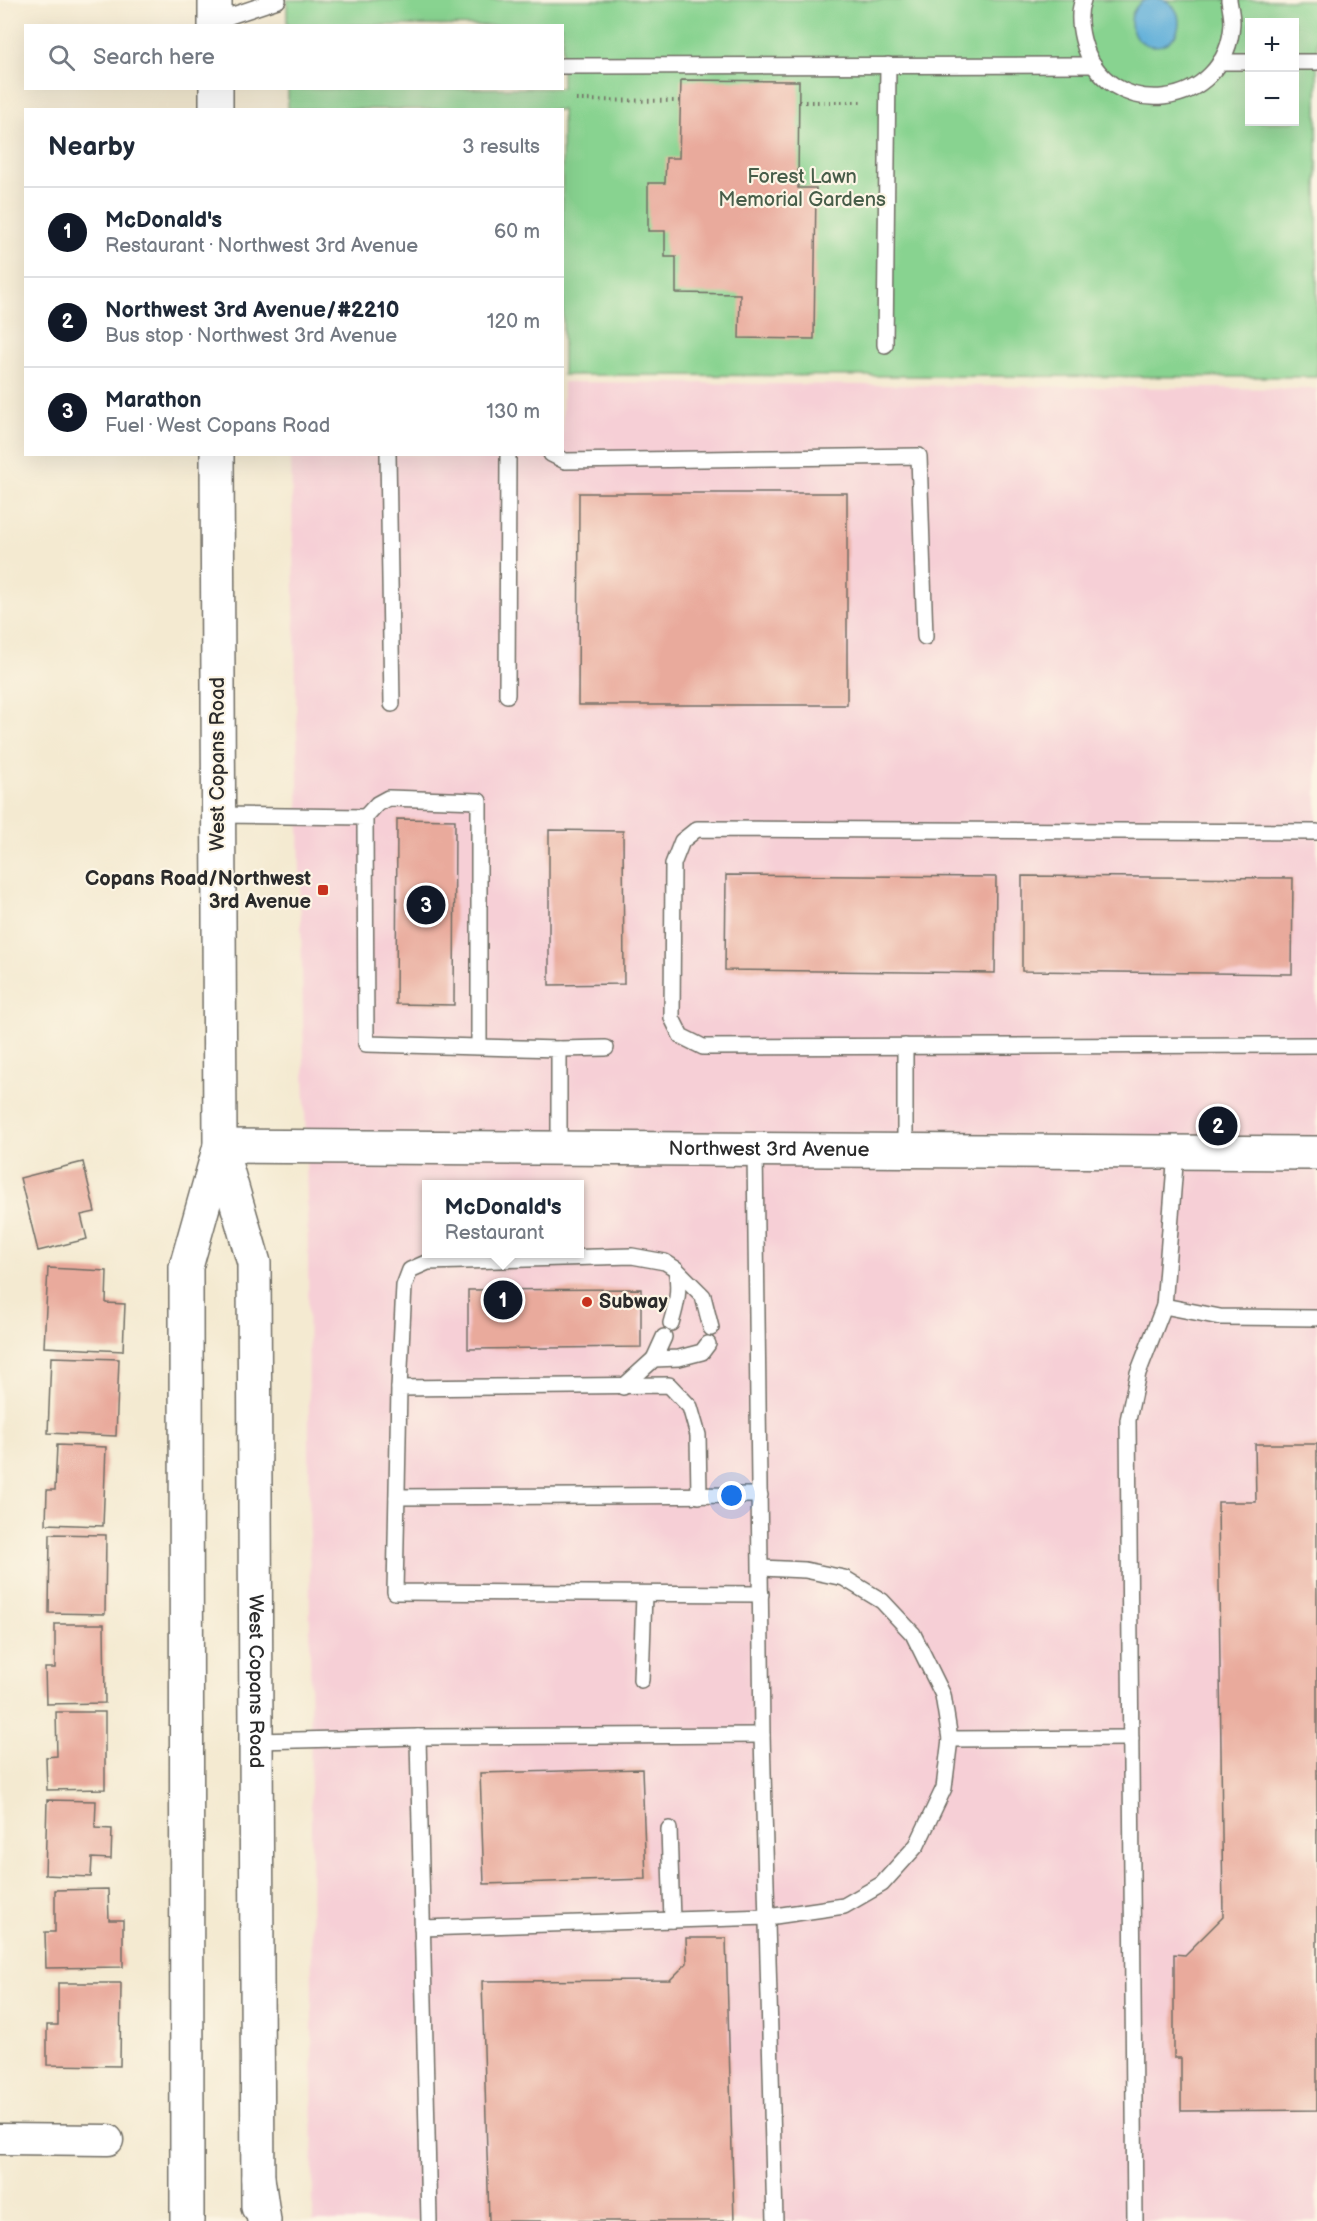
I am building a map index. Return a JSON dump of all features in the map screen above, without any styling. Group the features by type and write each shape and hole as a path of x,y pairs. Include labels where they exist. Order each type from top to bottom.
{"main road":[{"path":"216,90 216,108"},
{"name":"West Copans Road","path":"217,456 220,1146 254,1263 258,2221"},
{"name":"West Copans Road","path":"187,2221 186,1267 220,1146"},
{"name":"Northwest 3rd Avenue","path":"220,1146 1317,1153"},
{"path":"258,2178 264,2221"}],"street":[{"path":"0,2139 108,2140"}],"lane":[{"path":"218,18 278,0"},
{"path":"1083,0 1080,28 1086,54 1101,75 1121,90 1146,98 1172,97 1197,87 1216,70 1228,47 1232,21 1228,0"},
{"path":"1220,62 1245,62"},
{"path":"1299,62 1317,62"},
{"path":"564,66 1094,64"},
{"path":"885,345 888,65"},
{"path":"388,456 392,704"},
{"path":"507,695 508,456"},
{"path":"555,456 565,461 919,456 925,637"},
{"path":"479,1045 479,801 388,798 377,804 365,817 366,1044 606,1048"},
{"path":"218,815 365,817"},
{"path":"1317,832 697,829 682,841 673,864 672,970 672,1018 681,1036 703,1047 1317,1045"},
{"path":"905,1047 905,1150"},
{"path":"559,1049 559,1148"},
{"path":"755,1150 762,1735 775,2221"},
{"path":"1135,2221 1128,1419 1138,1373 1164,1306 1176,1152"},
{"path":"584,1257 632,1256 665,1262 676,1269 703,1296 711,1328"},
{"path":"564,1258 428,1262 410,1270 404,1286 399,1388 395,1592 761,1594"},
{"path":"622,1387 654,1359 668,1330 678,1301 680,1284 676,1269"},
{"path":"1164,1306 1220,1317 1317,1318"},
{"path":"654,1359 679,1358 702,1352 708,1344"},
{"path":"399,1388 669,1385 690,1407 698,1435 699,1496"},
{"path":"397,1497 760,1494"},
{"path":"422,1928 768,1917 844,1906 882,1884 917,1845 944,1788 950,1739 943,1695 913,1634 882,1601 844,1578 805,1570 761,1568"},
{"path":"641,1680 644,1595"},
{"path":"257,1741 418,1737 762,1735"},
{"path":"418,1737 429,2221"},
{"path":"950,1739 1131,1738"},
{"path":"669,1829 672,1920"}],"path":[{"path":"576,100 680,101"},
{"path":"799,102 888,103"}],"shaded area":[{"path":"564,382 1317,389 1317,2221 313,2221 308,1252 291,456 564,456"}],"green space":[{"name":"Forest Lawn Memorial Gardens","path":"287,0 1317,0 1317,377 564,375 564,108 288,108 288,90 564,90 564,24 287,24"}],"water":[{"path":"1146,-1 1164,-1 1175,8 1179,17 1178,31 1164,45 1146,45 1132,31 1132,13"}],"building":[{"path":"681,80 799,81 798,188 816,188 814,339 739,338 740,294 676,293 676,257 665,257 665,231 648,231 648,183 665,183 666,158 679,158"},
{"path":"579,493 847,493 847,705 578,705"},
{"path":"397,819 455,820 454,1005 396,1004"},
{"path":"549,830 623,831 624,984 549,985"},
{"path":"726,875 996,877 995,973 725,970"},
{"path":"1022,876 1293,878 1292,974 1022,971"},
{"path":"83,1162 95,1212 81,1215 87,1239 38,1251 20,1178"},
{"path":"48,1268 107,1271 106,1303 125,1304 123,1351 44,1347"},
{"path":"641,1289 641,1347 468,1349 468,1290"},
{"path":"51,1357 119,1359 116,1436 48,1433"},
{"path":"1255,1444 1317,1444 1317,2110 1181,2111 1181,2058 1174,2058 1174,1954 1185,1955 1223,1917 1218,1502 1256,1502"},
{"path":"57,1445 106,1447 103,1526 46,1524 47,1490 55,1490"},
{"path":"50,1534 106,1535 105,1614 49,1613"},
{"path":"55,1624 104,1624 105,1703 46,1704 45,1668 55,1668"},
{"path":"56,1712 105,1712 105,1789 47,1790 46,1757 57,1756"},
{"path":"642,1769 646,1879 484,1884 480,1773"},
{"path":"47,1800 96,1801 95,1828 112,1829 111,1859 92,1858 91,1877 45,1875"},
{"path":"108,1889 109,1920 123,1920 123,1967 46,1968 45,1932 55,1932 55,1890"},
{"path":"686,1938 726,1938 734,2221 489,2221 482,1981 670,1980 687,1963"},
{"path":"58,1983 121,1983 120,2066 47,2065 47,2025 58,2025"}],"place":[{"name":"Copans Road/Northwest 3rd Avenue","path":"323,890"},
{"name":"Marathon","path":"426,905"},
{"name":"Northwest 3rd Avenue/#2210","path":"1218,1126"},
{"name":"McDonald's","path":"503,1300"},
{"name":"Subway","path":"587,1302"}]}
